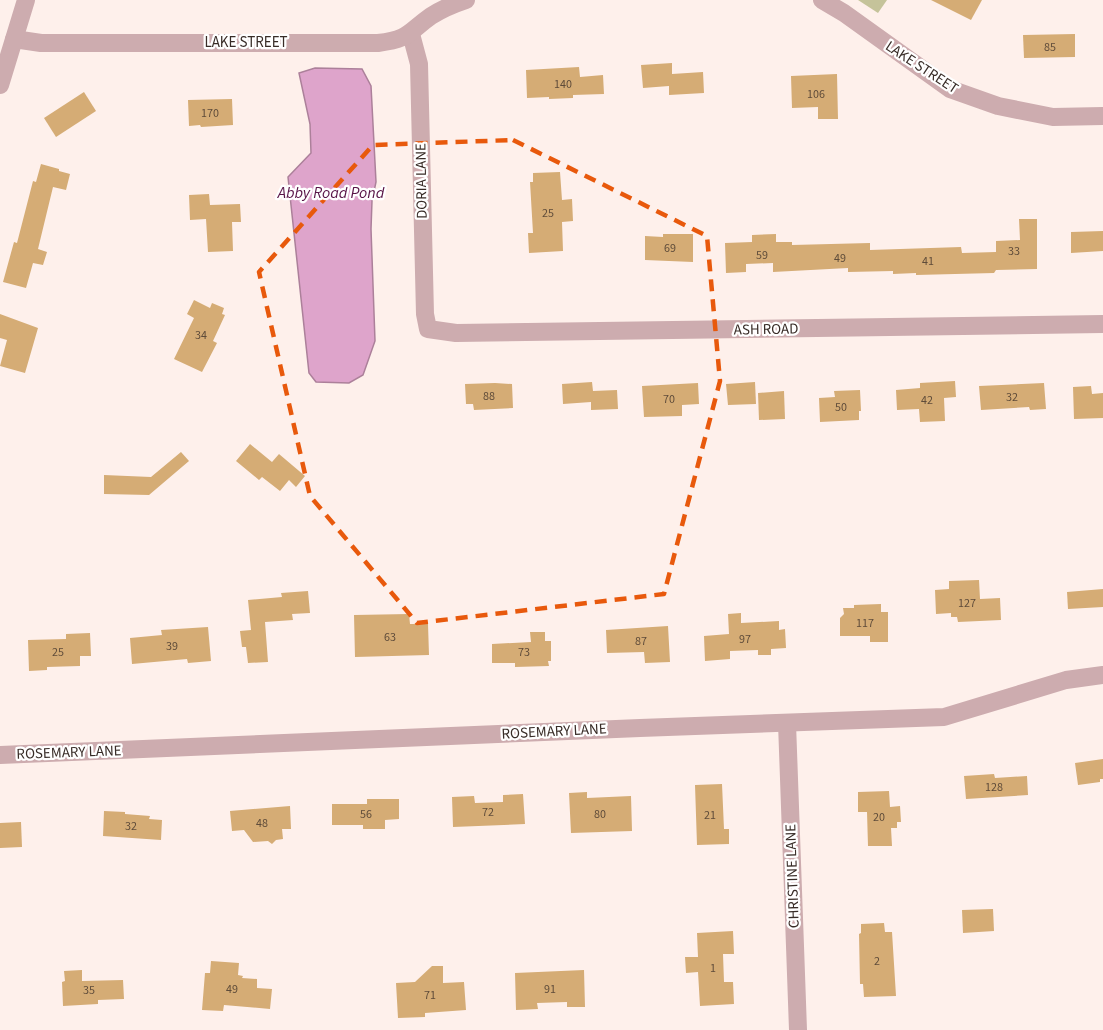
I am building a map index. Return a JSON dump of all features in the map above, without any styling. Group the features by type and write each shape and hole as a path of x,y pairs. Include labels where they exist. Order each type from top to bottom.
{"street":[{"path":"0,85 26,0"},
{"name":"LAKE STREET","path":"14,39 41,43 378,43 396,41 411,34 431,17 451,5 466,0"},
{"name":"LAKE STREET","path":"822,0 844,13 950,89 998,106 1053,117 1103,116"},
{"name":"DORIA LANE","path":"411,34 418,64 425,315 428,329"},
{"name":"ASH ROAD","path":"428,329 456,333 1103,324"},
{"name":"ROSEMARY LANE","path":"0,755 944,717 1066,680 1103,675"},
{"name":"CHRISTINE LANE","path":"787,723 798,1030"}],"highlighted area":[{"path":"513,140 707,236 720,381 664,594 417,623 310,496 259,272 373,145"}],"shaded area":[{"path":"858,0 887,0 878,13"}],"water":[{"name":"Abby Road Pond","path":"315,68 362,69 371,86 376,182 372,201 371,229 375,341 363,375 349,383 316,382 309,373 288,177 311,153 310,124 299,73"}],"building":[{"path":"931,0 982,0 971,20"},
{"path":"1075,34 1075,57 1024,58 1023,35"},
{"path":"672,63 672,74 703,72 704,93 669,95 669,86 643,88 641,65"},
{"path":"579,67 580,77 603,75 604,94 573,95 573,98 527,98 526,70"},
{"path":"837,74 838,119 818,119 818,107 792,108 791,76"},
{"path":"84,92 96,111 56,137 44,118"},
{"path":"232,99 233,125 189,126 188,100"},
{"path":"41,164 70,174 66,190 53,187 38,249 47,252 43,265 33,263 26,288 3,282 14,242 17,243 33,181 36,182"},
{"path":"560,172 562,200 572,199 573,221 562,222 563,251 529,253 528,233 533,233 530,182 533,182 533,173"},
{"path":"209,194 210,205 240,204 241,222 232,222 233,251 208,252 206,219 190,220 189,195"},
{"path":"1019,219 1037,219 1037,269 996,270 994,273 916,275 916,273 893,274 893,271 848,272 848,268 773,272 773,263 746,264 746,272 726,273 725,243 752,242 752,235 776,234 776,242 792,242 792,245 870,243 870,250 961,247 962,253 996,252 996,241 1020,240"},
{"path":"1103,231 1103,251 1071,253 1071,232"},
{"path":"663,234 693,234 693,262 645,260 645,236 663,237"},
{"path":"194,300 210,308 212,303 224,308 222,314 225,315 213,341 217,343 202,372 174,359 194,318 187,314"},
{"path":"0,314 38,328 25,373 0,366 7,340 0,338"},
{"path":"955,381 956,397 944,398 945,421 920,422 919,409 897,410 896,390 920,388 920,383"},
{"path":"592,382 593,391 617,390 618,409 591,410 591,402 563,404 562,384"},
{"path":"755,382 756,404 728,405 726,384"},
{"path":"698,383 699,404 682,405 682,416 644,417 642,386"},
{"path":"1044,383 1046,409 1030,410 1029,407 981,410 979,386"},
{"path":"465,384 512,384 513,408 474,410 473,404 466,404"},
{"path":"1091,386 1092,394 1103,393 1103,418 1074,419 1073,387"},
{"path":"860,390 859,420 820,422 819,398 835,397 834,391"},
{"path":"784,391 785,419 759,420 758,393"},
{"path":"250,444 272,462 279,454 305,476 296,487 289,480 280,491 262,477 259,480 236,461"},
{"path":"181,452 189,461 149,495 104,494 104,475 151,477"},
{"path":"979,580 980,599 1000,598 1001,620 958,622 957,617 951,617 951,613 936,614 935,590 949,589 949,581"},
{"path":"1103,589 1103,607 1068,609 1067,592"},
{"path":"308,591 310,613 292,614 293,620 265,622 268,662 248,663 246,647 242,647 240,631 251,630 248,600 282,597 281,593"},
{"path":"881,604 881,612 888,612 888,642 870,642 870,636 840,636 840,618 844,614 843,608 854,608 854,605"},
{"path":"741,613 741,623 779,621 779,630 785,629 786,648 771,649 771,655 758,655 758,650 730,651 730,659 705,661 704,636 729,634 728,614"},
{"path":"409,614 410,624 428,624 429,655 355,657 354,615"},
{"path":"668,626 670,662 645,663 644,652 607,653 606,630"},
{"path":"208,627 211,661 188,663 187,659 132,664 130,638 162,635 161,630"},
{"path":"530,632 545,632 545,641 551,641 549,666 515,667 515,663 492,663 492,644 531,642"},
{"path":"90,633 91,656 80,656 80,666 47,667 47,670 29,671 28,640 66,639 66,634"},
{"path":"1103,759 1103,779 1100,779 1100,782 1078,785 1075,763"},
{"path":"994,774 995,778 1027,776 1028,795 966,799 964,776"},
{"path":"722,784 724,829 729,829 729,844 697,845 695,785"},
{"path":"889,791 890,807 900,806 901,822 897,822 897,828 891,828 892,846 868,846 867,812 858,812 858,792"},
{"path":"587,792 587,798 631,796 632,831 571,833 569,793"},
{"path":"523,794 525,824 453,827 452,797 474,796 475,803 503,802 503,795"},
{"path":"367,799 399,799 399,819 385,820 385,829 363,829 363,825 332,825 332,804 367,804"},
{"path":"290,806 291,829 282,829 283,839 276,840 272,844 268,841 253,842 244,830 232,831 230,811"},
{"path":"104,811 125,812 125,814 150,816 149,819 162,820 161,840 103,836"},
{"path":"21,822 22,847 0,848 0,823"},
{"path":"993,909 994,931 963,933 962,910"},
{"path":"884,923 885,932 892,932 896,996 864,997 863,984 860,984 859,934 861,924"},
{"path":"733,931 734,954 723,954 724,982 733,982 734,1004 700,1006 698,972 686,973 685,957 698,957 697,933"},
{"path":"211,961 239,963 238,975 243,976 242,978 257,979 257,988 272,989 270,1009 224,1005 223,1011 202,1010 205,973 210,973"},
{"path":"432,966 443,966 443,983 464,982 466,1010 425,1013 425,1017 398,1018 396,983 415,982"},
{"path":"82,970 82,981 123,980 124,999 98,1000 98,1004 63,1006 64,971"},
{"path":"584,970 585,1007 567,1007 567,1002 537,1003 538,1009 516,1010 515,973"}]}
